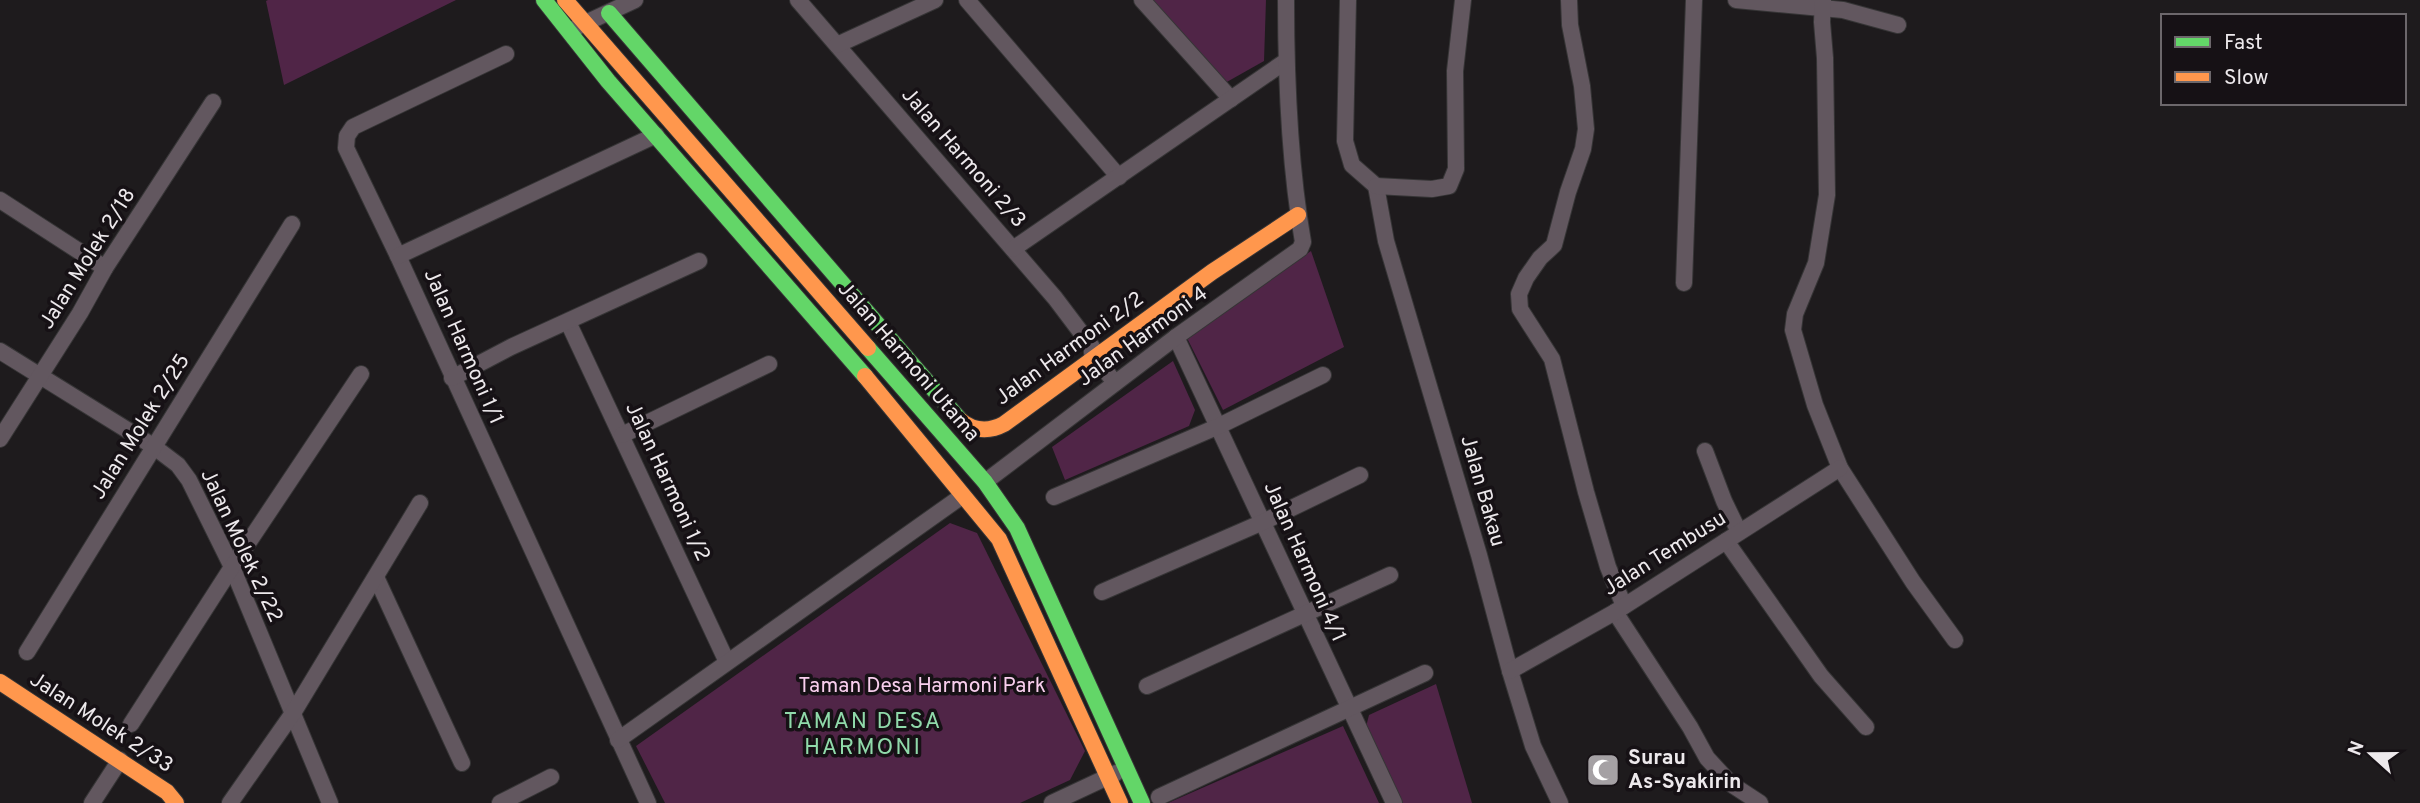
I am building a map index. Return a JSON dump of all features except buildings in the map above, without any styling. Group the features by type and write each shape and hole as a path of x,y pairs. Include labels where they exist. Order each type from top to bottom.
{"main road":[{"name":"Jalan Harmoni Utama","path":"544,0 568,32 873,386 999,539 1121,803"},
{"name":"Jalan Harmoni Utama","path":"565,0 985,482 1017,528 1142,803"},
{"name":"Jalan Harmoni 2/2","path":"608,12 962,423 983,430 994,429 1045,396 1097,352 1298,215"},
{"name":"Jalan Molek 2/33","path":"0,682 167,792 176,803"}],"street":[{"path":"568,32 635,0"},
{"name":"Jalan Harmoni 2/3","path":"798,0 1055,298 1119,381"},
{"path":"837,45 935,0"},
{"path":"967,0 1119,177"},
{"path":"1142,0 1231,99"},
{"path":"1286,0 1286,61 1298,215"},
{"path":"1348,0 1345,141 1352,165 1376,186 1432,189 1449,186 1456,169 1455,71 1463,0"},
{"path":"1569,0 1570,25 1582,86 1586,129 1583,149 1554,245 1540,258 1522,286 1519,294 1520,309 1552,359 1619,614 1707,758 1731,784 1760,803"},
{"path":"1684,282 1694,0"},
{"path":"1736,0 1822,16 1843,10 1898,24"},
{"path":"1822,16 1827,195 1816,263 1795,314 1793,330 1815,405 1845,477 1913,582 1955,640"},
{"name":"Jalan Harmoni 1/1","path":"506,54 353,127 347,136 346,148 648,803"},
{"path":"1013,249 1286,61"},
{"name":"Jalan Molek 2/18","path":"0,439 105,268 213,102"},
{"path":"398,256 656,135"},
{"name":"Jalan Bakau","path":"1376,186 1386,241 1510,671 1533,746 1560,803"},
{"path":"0,200 105,268"},
{"name":"Jalan Harmoni 4","path":"985,482 1176,337 1300,249 1303,242 1298,215"},
{"name":"Jalan Molek 2/25","path":"27,652 292,224"},
{"path":"452,378 699,261"},
{"name":"Jalan Harmoni 1/2","path":"568,321 727,662"},
{"name":"Jalan Harmoni 4/1","path":"1176,337 1394,803"},
{"name":"Jalan Molek 2/22","path":"0,351 153,446 178,465 189,480 232,567 330,803"},
{"path":"622,435 769,364"},
{"path":"131,724 361,374"},
{"path":"1054,497 1219,426 1323,375"},
{"path":"1705,451 1724,501 1732,543 1821,676 1866,727"},
{"path":"1102,592 1263,522 1360,475"},
{"name":"Jalan Tembusu","path":"1510,671 1619,614 1732,543 1845,477"},
{"path":"618,740 962,496"},
{"path":"230,803 293,713 420,503"},
{"path":"1147,686 1390,575"},
{"path":"376,577 462,763"},
{"path":"1159,797 1425,673"},
{"path":"92,803 120,760"},
{"path":"1052,803 1086,796 1108,776 1127,767"},
{"path":"500,803 551,777"}],"green space":[{"path":"456,0 284,85 266,1"},
{"path":"1150,0 1266,0 1264,61 1225,83"},
{"path":"1311,251 1344,347 1223,410 1186,336"},
{"path":"1173,361 1195,410 1189,426 1065,480 1052,447"},
{"name":"Taman Desa Harmoni Park","path":"950,523 977,533 1085,751 1070,780 1020,803 665,803 636,746"},
{"path":"1436,684 1472,803 1402,803 1366,727 1369,715"},
{"path":"1343,726 1379,803 1168,803"}],"traffic: fast":[{"path":"544,0 608,81 865,376"},
{"path":"609,13 960,420"},
{"path":"868,348 985,482 1017,528 1142,803"}],"traffic: slow":[{"path":"565,0 868,348"},
{"path":"960,420 981,429 1004,424 1212,272 1298,215"},
{"path":"865,376 999,539 1120,803"},
{"path":"0,682 167,792 176,803"}],"place":[{"name":"Surau As-Syakirin","path":"1603,770"}],"district":[{"name":"TAMAN DESA HARMONI","path":"863,735"}]}
